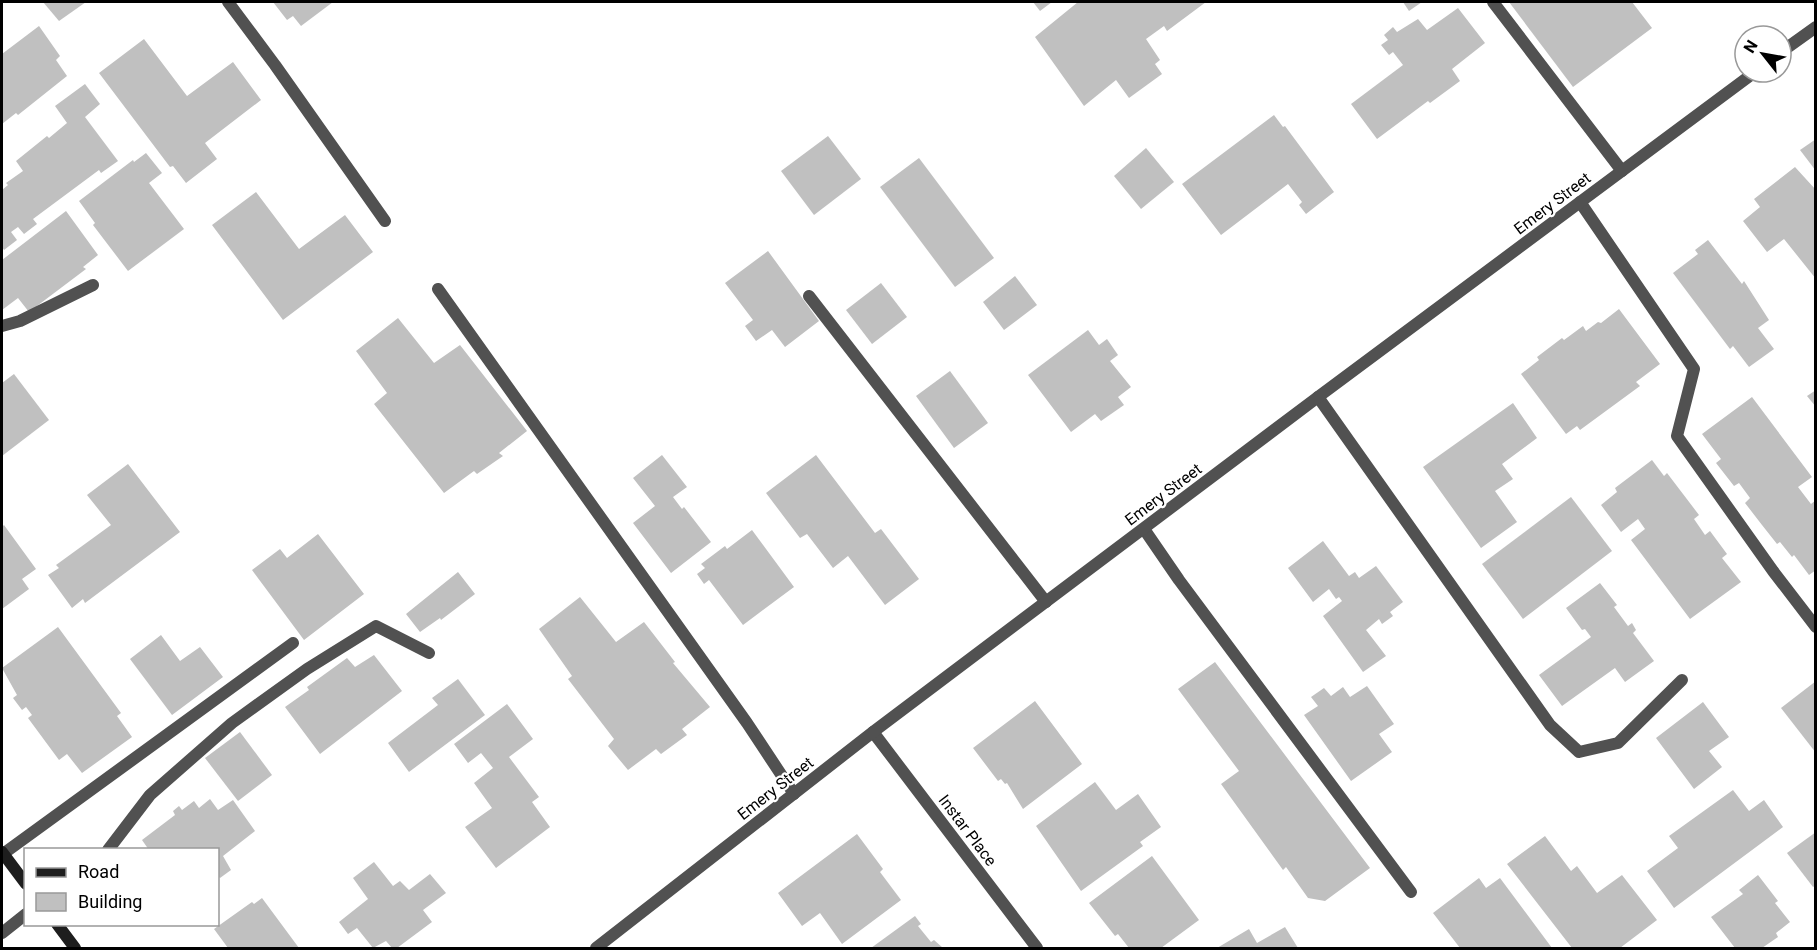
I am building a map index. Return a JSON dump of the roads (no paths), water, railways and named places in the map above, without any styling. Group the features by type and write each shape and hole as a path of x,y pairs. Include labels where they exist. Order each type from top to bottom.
{"street":[{"path":"228,2 385,221"},
{"path":"1493,2 1622,171"},
{"path":"1793,43 1815,27"},
{"name":"Emery Street","path":"596,948 873,732 1739,84"},
{"path":"1580,202 1694,369 1677,436 1815,627"},
{"path":"2,326 20,321 93,285"},
{"path":"438,289 747,723 794,794"},
{"path":"809,296 1046,602"},
{"path":"1318,397 1550,725 1579,752 1618,743 1682,680"},
{"path":"1144,529 1179,580 1411,892"},
{"path":"109,848 150,795 232,723 307,669 376,626 429,653"},
{"path":"24,881 2,853 293,643"},
{"name":"Instar Place","path":"873,732 1037,948"},
{"path":"2,933 24,916"},
{"path":"58,926 75,948"}]}
